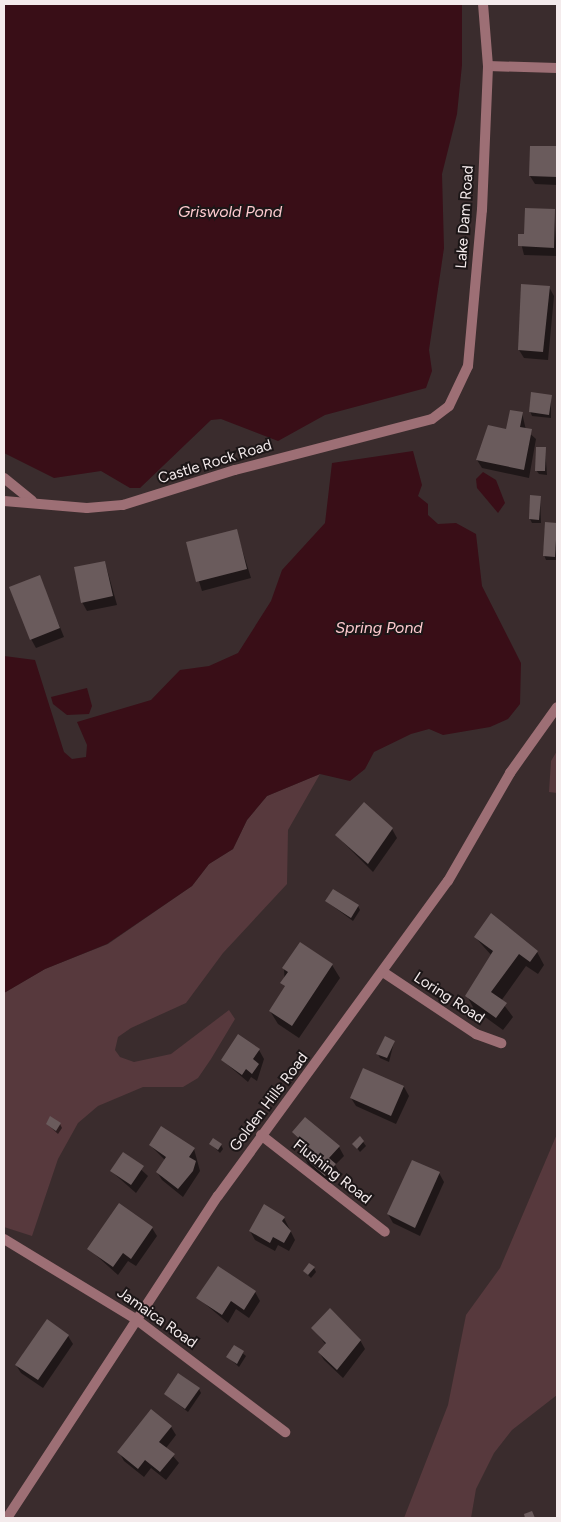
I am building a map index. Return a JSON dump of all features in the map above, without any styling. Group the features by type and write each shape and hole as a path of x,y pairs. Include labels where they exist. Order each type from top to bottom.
{"street":[{"name":"Lake Dam Road","path":"432,419 453,401 468,366 482,210 488,66 483,4"},
{"path":"488,66 557,68"},
{"name":"Castle Rock Road","path":"4,501 32,501 87,508 123,506 316,448 432,419"},
{"path":"4,478 32,501"},
{"name":"Golden Hills Road","path":"7,1518 261,1136 384,972 448,881 510,773 557,707"},
{"name":"Loring Road","path":"384,972 476,1034 501,1042"},
{"name":"Flushing Road","path":"261,1136 385,1232"},
{"name":"Jamaica Road","path":"4,1239 137,1320 285,1432"}],"shaded area":[{"path":"557,751 557,793 549,792 551,761"},
{"path":"320,774 288,830 287,884 223,953 186,1003 131,1028 118,1037 115,1050 120,1057 134,1062 171,1054 229,1010 235,1019 198,1078 183,1087 143,1087 98,1106 78,1123 58,1159 32,1236 4,1227 4,993 45,969 108,944 192,886 209,864 233,849 247,820 267,796"},
{"path":"557,1134 557,1395 512,1430 494,1453 476,1489 471,1518 404,1518 448,1405 466,1315 500,1268"}],"water":[{"name":"Griswold Pond","path":"4,4 462,4 462,65 457,114 442,174 444,248 429,350 432,371 426,388 325,415 278,441 221,419 211,420 140,488 130,488 101,471 54,478 4,453"},
{"name":"Spring Pond","path":"413,451 422,485 418,496 428,504 428,515 438,524 456,523 476,534 482,586 521,663 520,704 508,719 490,727 443,735 429,729 411,734 374,752 365,769 350,781 320,774 267,796 247,820 233,849 209,864 192,886 107,944 45,969 4,993 4,656 35,660 64,752 72,759 86,757 87,745 77,722 151,700 180,670 209,666 238,653 271,601 282,570 325,523 332,463"},
{"path":"483,472 496,480 505,503 498,513 477,488 476,479"},
{"path":"87,688 92,706 89,714 67,715 53,704 51,697"}],"building":[{"path":"530,146 557,146 557,177 529,176"},
{"path":"525,208 555,209 554,248 518,246 518,234 524,234"},
{"path":"521,284 550,286 543,352 518,350"},
{"path":"531,392 552,395 549,415 529,412"},
{"path":"510,410 523,412 520,427 532,429 524,470 476,460 488,425 506,429"},
{"path":"536,447 546,447 545,471 535,471"},
{"path":"530,495 541,496 539,520 529,519"},
{"path":"545,522 557,523 555,557 543,556"},
{"path":"237,529 247,569 196,582 186,542"},
{"path":"105,561 113,596 81,603 74,567"},
{"path":"40,575 60,628 30,640 9,587"},
{"path":"364,802 393,828 368,864 335,835"},
{"path":"333,889 359,905 351,918 325,901"},
{"path":"491,913 538,951 530,962 519,954 491,992 507,1003 496,1018 465,996 493,951 474,937"},
{"path":"300,942 333,964 292,1026 269,1011 285,986 280,983 288,972 282,968"},
{"path":"238,1034 260,1049 253,1059 259,1064 252,1074 246,1069 242,1075 221,1060"},
{"path":"385,1036 395,1041 387,1058 376,1054"},
{"path":"363,1068 404,1086 391,1116 350,1098"},
{"path":"50,1116 61,1123 56,1131 46,1124"},
{"path":"305,1117 340,1146 329,1158 336,1164 325,1176 301,1155 308,1147 292,1132"},
{"path":"161,1126 195,1148 189,1157 196,1161 193,1171 178,1189 156,1172 166,1157 149,1145"},
{"path":"360,1136 364,1141 357,1149 352,1144"},
{"path":"213,1138 222,1144 218,1150 209,1144"},
{"path":"123,1152 144,1166 131,1185 110,1171"},
{"path":"412,1160 440,1172 415,1228 387,1214"},
{"path":"119,1203 153,1227 131,1259 123,1253 113,1267 87,1249"},
{"path":"264,1204 285,1217 282,1221 291,1231 284,1243 273,1237 270,1243 249,1231"},
{"path":"309,1263 315,1267 308,1275 303,1271"},
{"path":"218,1266 256,1291 244,1310 231,1301 222,1315 196,1298"},
{"path":"330,1308 361,1340 337,1370 318,1352 326,1343 311,1328"},
{"path":"47,1319 69,1335 38,1380 15,1365"},
{"path":"234,1345 244,1351 237,1364 226,1357"},
{"path":"178,1373 200,1388 185,1409 164,1394"},
{"path":"151,1409 172,1426 159,1442 175,1454 160,1472 145,1460 138,1469 117,1452"},
{"path":"532,1511 535,1518 525,1518 524,1514"}]}
